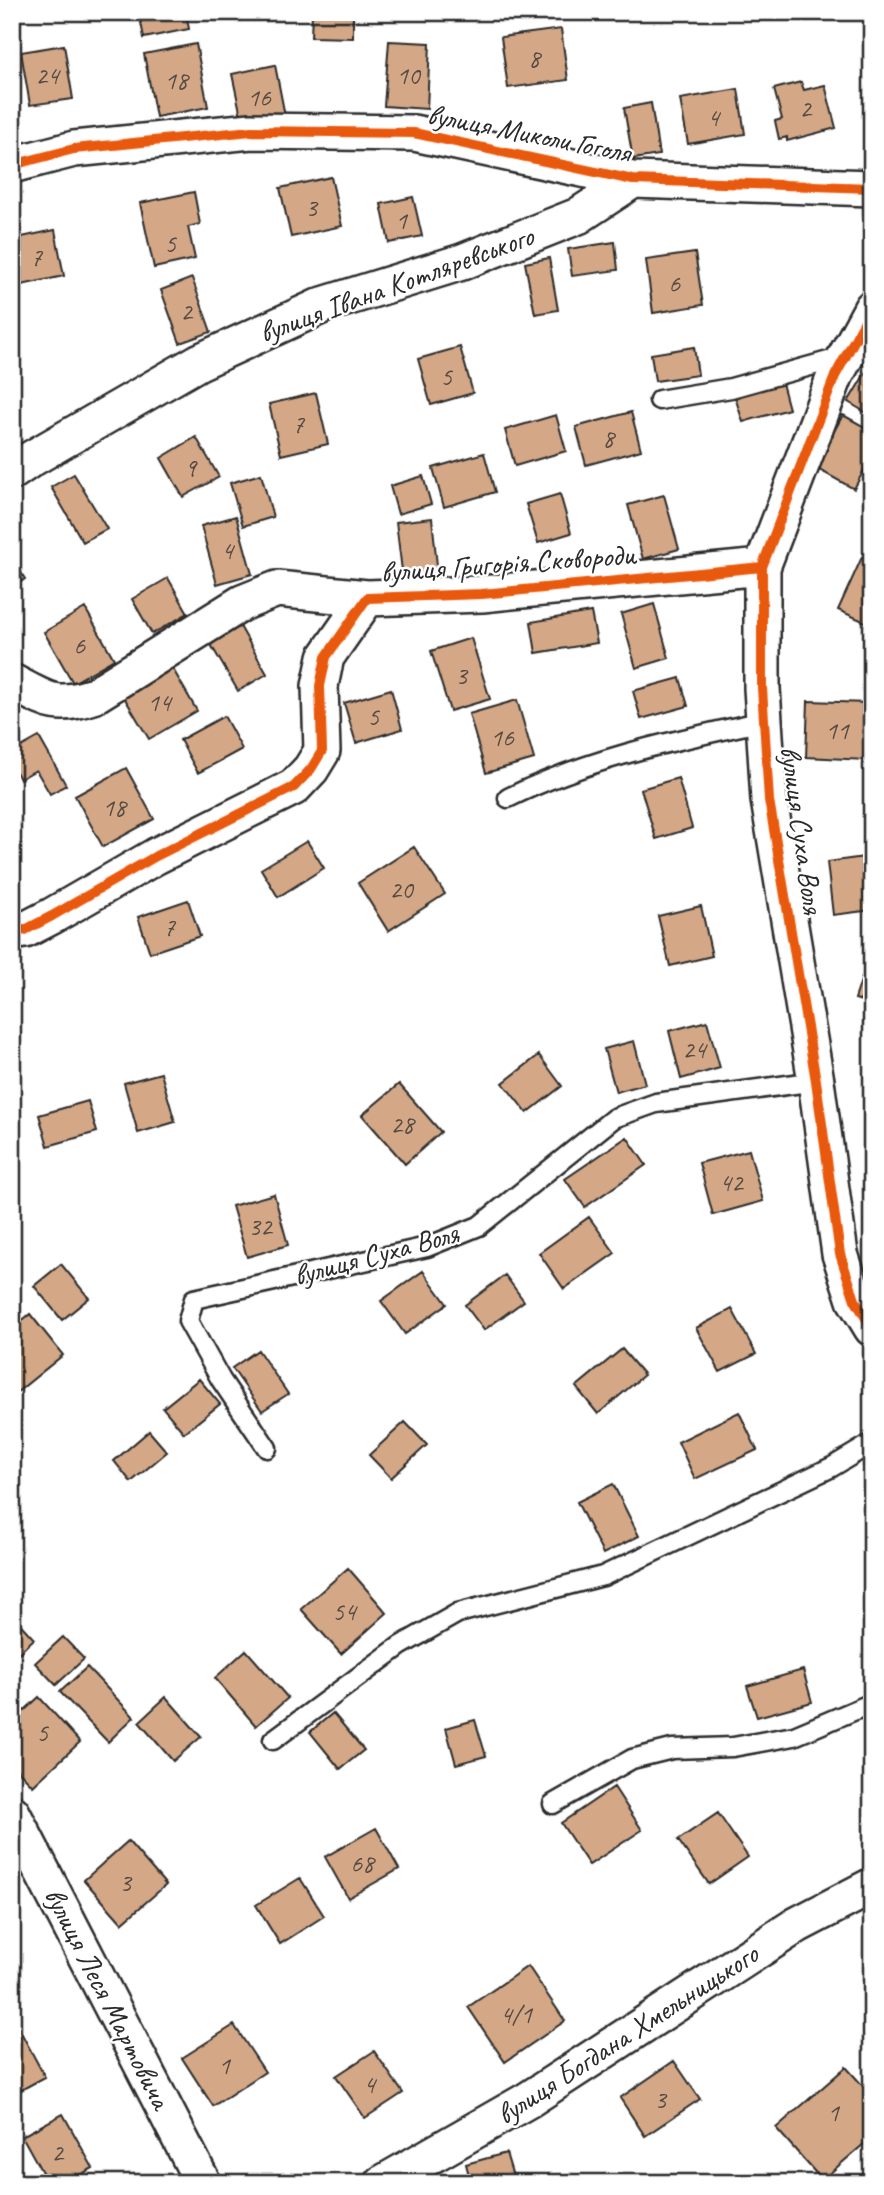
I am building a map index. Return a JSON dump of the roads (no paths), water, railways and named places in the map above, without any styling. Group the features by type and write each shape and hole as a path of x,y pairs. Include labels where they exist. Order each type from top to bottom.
{"street":[{"name":"вулиця Миколи Гоголя","path":"12,165 74,149 251,131 414,133 633,180 872,188"},
{"name":"вулиця Івана Котляревського","path":"12,472 31,458 199,362 323,305 462,262 578,216 633,180"},
{"name":"вулиця Суха Воля","path":"872,308 835,376 762,567 764,721 769,800 816,1081 840,1254 855,1300 872,1328"},
{"name":"вулиця Григорія Сковороди","path":"12,682 61,704 93,696 242,603 277,589 367,597 482,594 762,567"},
{"name":"вулиця Григорія Сковороди","path":"12,932 25,930 156,856 294,787 311,769 322,751 320,686 326,657 367,597"},
{"name":"вулиця Леся Мартовича","path":"12,1813 203,2183"},
{"name":"вулиця Богдана Хмельницького","path":"383,2183 528,2100 797,1925 872,1886"}],"lane":[{"path":"659,400 731,388 846,356"},
{"path":"508,798 590,764 669,742 764,721"},
{"name":"вулиця Суха Воля","path":"267,1448 221,1380 188,1321 194,1299 428,1247 479,1226 614,1118 656,1103 816,1081"},
{"path":"273,1740 400,1646 458,1613 603,1576 832,1467 872,1443"},
{"path":"553,1804 632,1759 672,1749 733,1747 794,1736 872,1703"}]}
